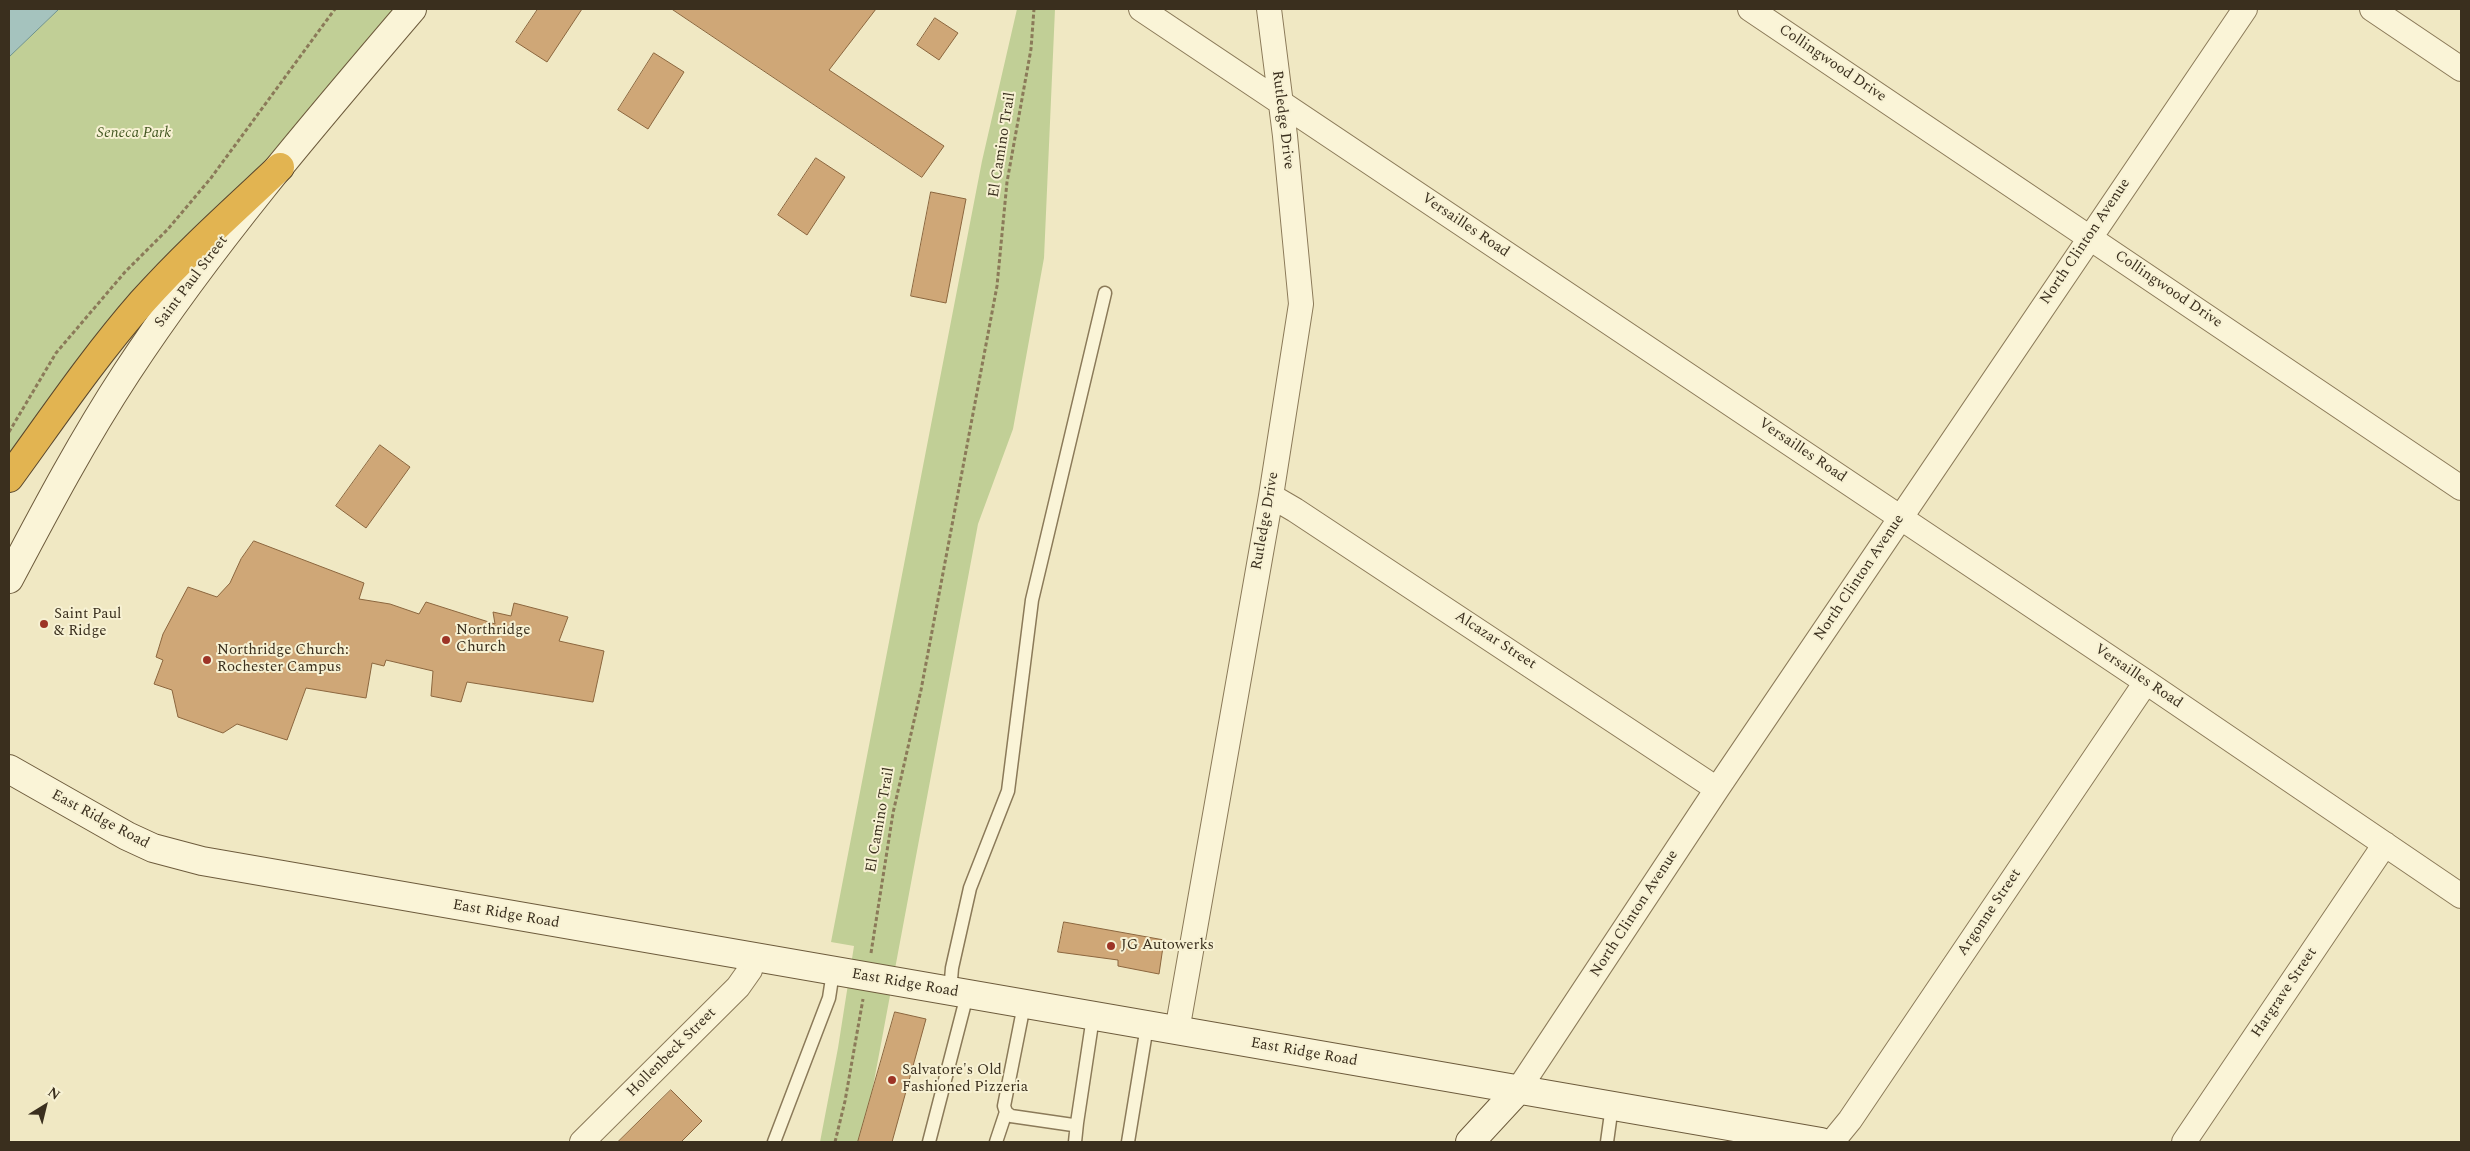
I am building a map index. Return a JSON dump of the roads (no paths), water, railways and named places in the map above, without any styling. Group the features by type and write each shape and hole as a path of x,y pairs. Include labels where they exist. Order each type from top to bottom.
{"highway":[{"path":"9,478 96,358 143,302 182,260 280,167"}],"main road":[{"name":"Saint Paul Street","path":"9,579 64,476 128,371 186,289 280,167 412,9"},
{"name":"East Ridge Road","path":"9,769 101,823 153,848 178,856 254,872 1612,1106 1764,1137 1821,1142"},
{"name":"North Clinton Avenue","path":"1479,1137 1518,1090"}],"street":[{"name":"Versailles Road","path":"1141,9 1901,517 2461,896"},
{"name":"Rutledge Drive","path":"1177,1031 1271,496 1301,304 1269,9"},
{"name":"Collingwood Drive","path":"1750,9 2461,488"},
{"name":"North Clinton Avenue","path":"1518,1090 1717,789 2245,9"},
{"path":"2372,9 2461,69"},
{"name":"Alcazar Street","path":"1271,496 1312,520 1717,789"},
{"name":"Argonne Street","path":"1832,1142 1850,1120 2146,682"},
{"name":"Hargrave Street","path":"2184,1142 2385,844"},
{"name":"Hollenbeck Street","path":"582,1142 738,987 750,970 753,958"}],"lane":[{"path":"929,1142 958,993 952,968 970,888 1008,791 1032,600 1105,293"},
{"path":"774,1142 829,998 833,972"},
{"path":"1024,1004 1004,1106 1006,1112 1011,1116 1072,1125 1077,1123"},
{"path":"1075,1142 1093,1017"},
{"path":"1128,1142 1147,1026"},
{"path":"1606,1142 1612,1106"},
{"path":"996,1142 1006,1112"}],"water":[{"path":"9,9 59,9 9,57"}],"place":[{"name":"Saint Paul & Ridge","path":"44,624"},
{"name":"Northridge Church","path":"446,640"},
{"name":"Northridge Church: Rochester Campus","path":"207,660"},
{"name":"JG Autowerks","path":"1111,946"},
{"name":"Salvatore's Old Fashioned Pizzeria","path":"892,1080"}],"park label":[{"name":"Seneca Park","path":"134,134"}]}
